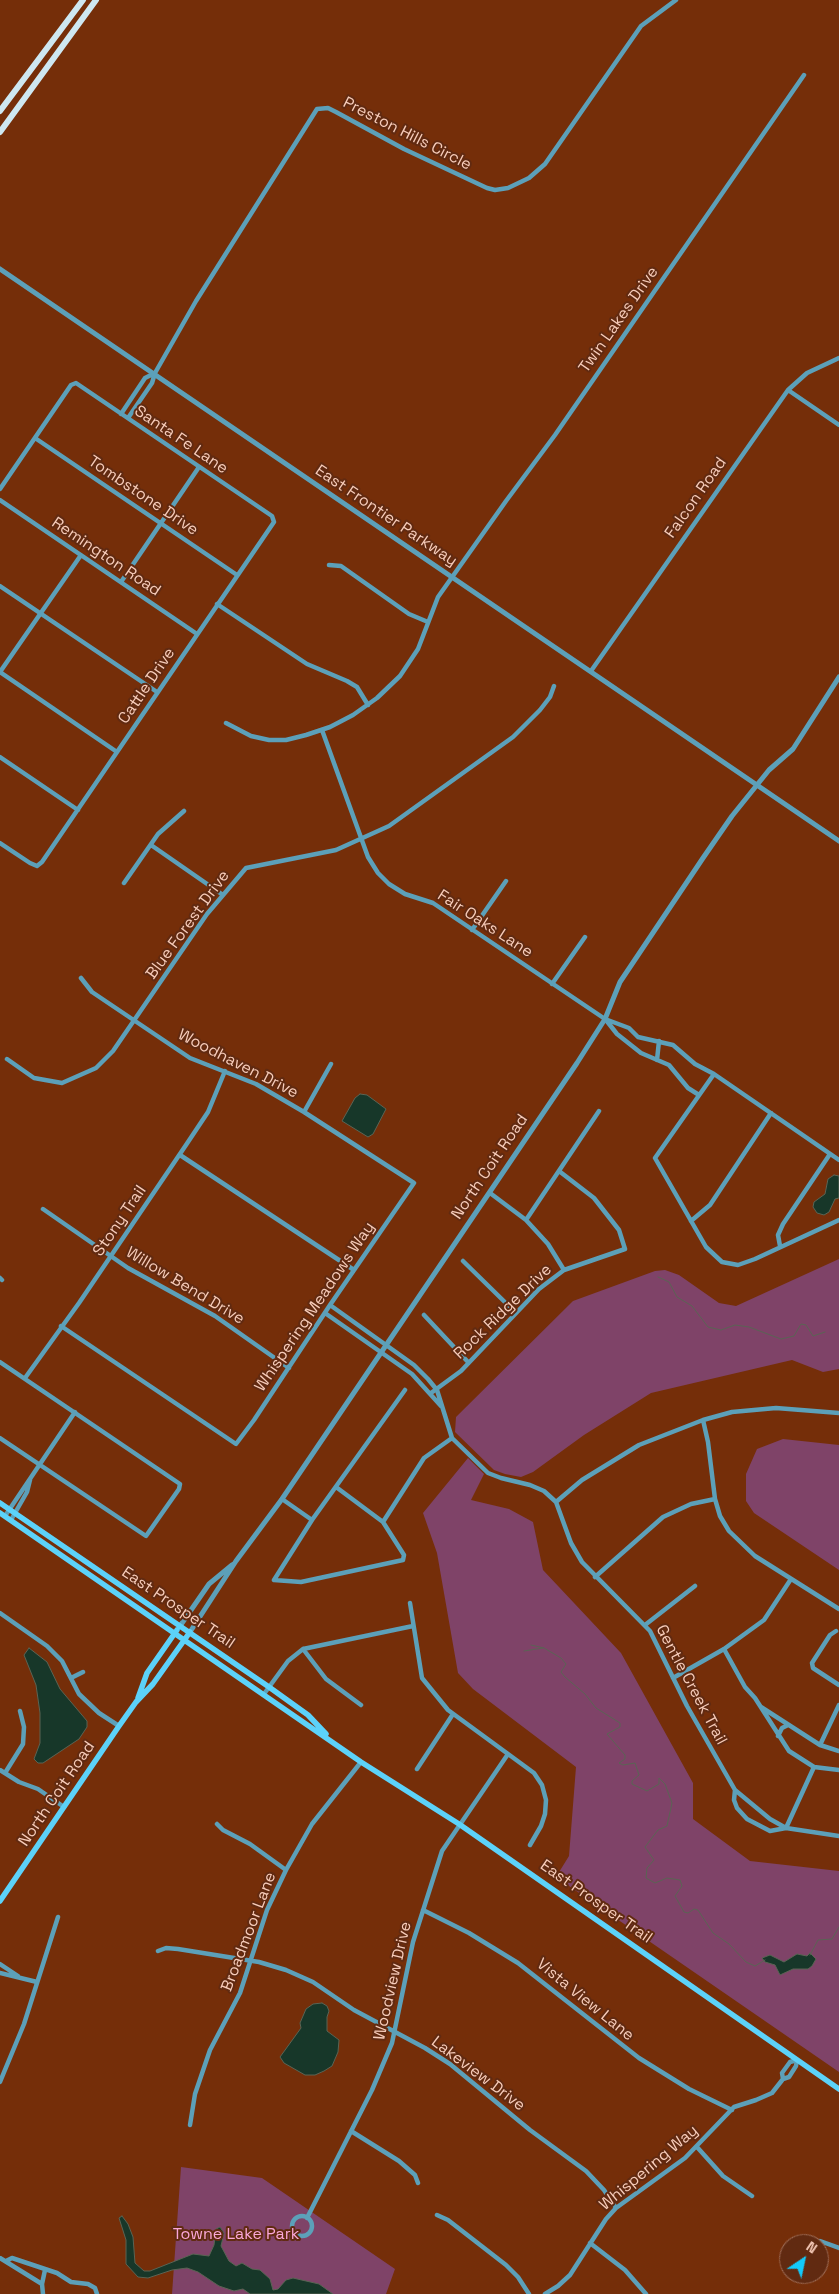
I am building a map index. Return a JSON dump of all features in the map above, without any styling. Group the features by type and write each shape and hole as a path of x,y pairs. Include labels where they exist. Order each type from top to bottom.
{"main road":[{"path":"0,111 83,0"},
{"path":"0,132 96,0"},
{"name":"East Prosper Trail","path":"0,1502 308,1715 334,1742"},
{"name":"East Prosper Trail","path":"2,1515 362,1762 459,1824 839,2089"},
{"name":"North Coit Road","path":"136,1702 148,1673 180,1626"},
{"name":"North Coit Road","path":"0,1901 119,1726 136,1702 154,1684 190,1632"}],"street":[{"name":"Preston Hills Circle","path":"155,373 196,301 317,109 321,107 336,112 404,149 487,188 495,190 508,188 521,183 545,164 641,26 676,0"},
{"name":"Twin Lakes Drive","path":"226,722 251,736 269,740 286,740 322,730 345,720 368,705 384,692 404,670 418,648 438,598 506,501 556,435 804,75"},
{"name":"East Frontier Parkway","path":"0,269 839,841"},
{"name":"Falcon Road","path":"591,671 788,390 808,372 839,358"},
{"path":"121,414 146,378 155,373"},
{"path":"128,418 152,383 155,373"},
{"name":"Santa Fe Lane","path":"35,438 74,384 128,418 274,519"},
{"path":"788,390 839,425"},
{"path":"0,489 35,438"},
{"name":"Tombstone Drive","path":"35,438 237,576"},
{"path":"121,582 199,467"},
{"name":"Remington Road","path":"0,500 197,634"},
{"name":"Cattle Drive","path":"0,843 38,866 274,522 274,519"},
{"path":"81,555 0,672 117,752"},
{"path":"329,565 341,566 409,614 428,622"},
{"path":"0,586 158,692"},
{"path":"217,604 307,664 357,687 368,705"},
{"name":"North Coit Road","path":"190,1632 236,1561 282,1500 490,1193 605,1019 620,982 732,816 769,770 792,749 839,677"},
{"name":"Blue Forest Drive","path":"7,1059 34,1078 62,1083 96,1068 113,1051 135,1021 207,914 246,868 336,850 389,826 513,737 540,710 550,697 554,686"},
{"name":"Fair Oaks Lane","path":"322,730 361,839 373,866 389,884 405,894 433,903 605,1019 626,1042 641,1053 669,1065 688,1088 699,1095"},
{"path":"0,757 78,810"},
{"path":"124,883 158,834 184,810"},
{"path":"151,845 223,895"},
{"path":"472,930 506,881"},
{"path":"552,984 585,937"},
{"name":"Woodhaven Drive","path":"81,978 92,992 190,1058 256,1084 304,1112 414,1183"},
{"name":"Fair Oaks Lane","path":"605,1019 623,1024 638,1036 672,1046 694,1064 714,1074 839,1160"},
{"path":"626,1042 634,1032"},
{"path":"657,1060 659,1041"},
{"path":"304,1112 331,1064"},
{"name":"Stony Trail","path":"25,1378 180,1155 208,1112 225,1071"},
{"path":"714,1074 655,1158 706,1247 722,1262 738,1265 839,1220"},
{"path":"526,1220 599,1111"},
{"path":"691,1221 710,1205 771,1113"},
{"path":"780,1246 778,1235 783,1224 830,1154"},
{"path":"180,1155 354,1270"},
{"name":"Rock Ridge Drive","path":"431,1393 437,1390 468,1362 539,1290 564,1270 625,1249 619,1230 594,1198 559,1171"},
{"name":"Whispering Meadows Way","path":"61,1326 236,1444 414,1183"},
{"path":"490,1193 526,1220 548,1244 564,1270"},
{"name":"Willow Bend Drive","path":"42,1209 111,1256 215,1316 289,1368"},
{"path":"463,1261 516,1313"},
{"path":"330,1305 414,1364 437,1390 452,1438 488,1472 500,1478 530,1484 544,1491 556,1502 582,1480 640,1445 703,1420 732,1412 776,1408 839,1413"},
{"path":"324,1313 412,1374 431,1393 444,1411"},
{"path":"424,1315 468,1362"},
{"path":"0,1362 180,1484 179,1490 146,1536 0,1438"},
{"path":"336,1487 383,1522 404,1555 403,1560 301,1582 274,1580 312,1520 405,1390"},
{"path":"2,1515 9,1509 30,1480 75,1412"},
{"path":"703,1420 708,1442 715,1499 720,1516 742,1545 839,1609"},
{"path":"383,1522 424,1458 452,1438"},
{"path":"11,1520 27,1492 30,1480"},
{"path":"595,1577 663,1517 691,1504 715,1499"},
{"path":"282,1500 312,1520"},
{"name":"Gentle Creek Trail","path":"556,1502 571,1543 582,1562 650,1631 673,1678 734,1790 737,1808 747,1819 770,1830 786,1828 839,1836"},
{"name":"North Coit Road","path":"180,1626 209,1584 236,1561"},
{"path":"673,1678 724,1650 764,1620 791,1579"},
{"path":"644,1625 695,1586"},
{"path":"410,1603 422,1678 453,1714 534,1773 542,1785 546,1800 541,1826 530,1845"},
{"path":"0,1613 47,1646 62,1661 79,1694 99,1713 119,1726"},
{"path":"264,1694 288,1661 302,1650 413,1626"},
{"path":"836,1631 830,1635 812,1663 813,1668 839,1685"},
{"path":"302,1650 326,1679 362,1705"},
{"path":"724,1650 745,1687 760,1706 789,1751 814,1767 839,1770"},
{"path":"71,1678 83,1672"},
{"path":"820,1744 839,1705"},
{"path":"760,1706 820,1744 839,1751"},
{"path":"20,1711 24,1727 23,1744 2,1771 19,1782 42,1791 64,1807"},
{"path":"416,1769 453,1714"},
{"path":"778,1736 782,1728 788,1725"},
{"name":"Woodview Drive","path":"307,2218 383,2067 396,2032 414,1942 442,1851 508,1754"},
{"name":"Broadmoor Lane","path":"190,2125 195,2094 210,2050 240,1993 252,1961 267,1910 286,1870 312,1824 362,1762"},
{"path":"786,1828 814,1767"},
{"name":"Gentle Creek Trail","path":"734,1790 770,1819 786,1828"},
{"path":"217,1824 223,1830 250,1844 286,1870"},
{"name":"Vista View Lane","path":"424,1910 469,1933 518,1963 638,2058 689,2089 732,2110"},
{"path":"0,2082 24,2024 58,1917"},
{"name":"Lakeview Drive","path":"158,1951 166,1948 178,1948 252,1961 272,1965 305,1978 354,2010 450,2064 530,2130 575,2162 595,2179 616,2208"},
{"path":"0,1964 19,1976"},
{"path":"0,1973 19,1976 37,1982"},
{"name":"Whispering Way","path":"545,2294 570,2275 590,2243 616,2208 664,2175 698,2147 732,2110 766,2096 783,2079 782,2073 790,2062 797,2060"},
{"path":"351,2130 398,2161 415,2175 418,2183"},
{"path":"698,2147 723,2176 752,2196"},
{"path":"437,2215 448,2220 506,2265 518,2277 529,2294"},
{"path":"300,2217 307,2218 311,2223 310,2230 305,2235 297,2235 292,2228 294,2220 300,2217"},
{"path":"590,2243 625,2270 646,2294"},
{"path":"0,2258 42,2284"},
{"path":"6,2261 12,2258 56,2273 71,2282 91,2286 97,2294"},
{"path":"43,2294 44,2270"}],"green space":[{"path":"839,1259 839,1369 823,1372 792,1360 651,1393 584,1435 533,1472 521,1477 494,1470 455,1432 456,1417 573,1301 655,1271 665,1270 679,1275 719,1303 736,1306"},
{"path":"783,1439 839,1445 839,1570 754,1513 746,1501 746,1474 757,1449"},
{"path":"468,1458 484,1474 471,1500 509,1509 533,1522 543,1570 621,1653 693,1783 693,1819 750,1861 839,1871 839,2072 556,1877 569,1856 576,1767 473,1689 458,1673 437,1553 423,1513"},
{"name":"Towne Lake Park","path":"181,2167 262,2178 395,2269 386,2294 172,2294"}],"shaded area":[{"path":"360,1094 367,1095 386,1109 373,1134 368,1137 342,1121 355,1098"},
{"path":"834,1175 839,1176 839,1198 835,1199 829,1212 824,1215 817,1213 813,1207 814,1202 825,1194 828,1179"},
{"path":"29,1648 47,1662 60,1689 87,1721 87,1727 79,1739 43,1763 38,1763 34,1759 40,1743 40,1713 36,1685 24,1655"},
{"path":"810,1953 816,1959 808,1969 793,1969 780,1975 775,1965 765,1962 762,1958 770,1955 784,1962 797,1954 807,1956"},
{"path":"322,2003 327,2006 329,2011 327,2031 339,2040 338,2052 332,2066 315,2075 305,2075 284,2063 280,2057 301,2028 300,2023 306,2009 313,2004"},
{"path":"122,2216 128,2224 133,2237 135,2263 144,2271 150,2271 193,2254 209,2256 214,2245 216,2229 220,2227 224,2233 221,2246 229,2261 236,2266 242,2263 252,2269 260,2270 270,2279 273,2290 278,2289 286,2280 293,2278 319,2284 333,2294 250,2294 243,2289 234,2291 219,2286 198,2272 187,2268 172,2270 148,2278 138,2277 126,2264 126,2240 119,2218"}],"waterway":[{"path":"658,1277 669,1282 677,1297 692,1306 708,1327 721,1330 735,1325 749,1327 781,1339 794,1336 801,1324 806,1325 813,1336 825,1332"},
{"path":"531,1645 544,1648 561,1658 566,1664 561,1672 565,1677 585,1694 596,1708 620,1723 620,1727 607,1734 625,1755 625,1759 619,1763 623,1765 635,1763 639,1775 632,1781 632,1784 647,1791 659,1784 659,1778 665,1784 672,1803 667,1826 658,1830 645,1847 654,1860 647,1868 646,1878 655,1883 667,1878 680,1880 682,1886 675,1896 684,1912 688,1913 694,1909 698,1910 713,1933 729,1944 746,1962 755,1966 765,1960"},
{"path":"524,1651 543,1648"},
{"path":"810,1955 818,1940 832,1939 839,1927"}]}
